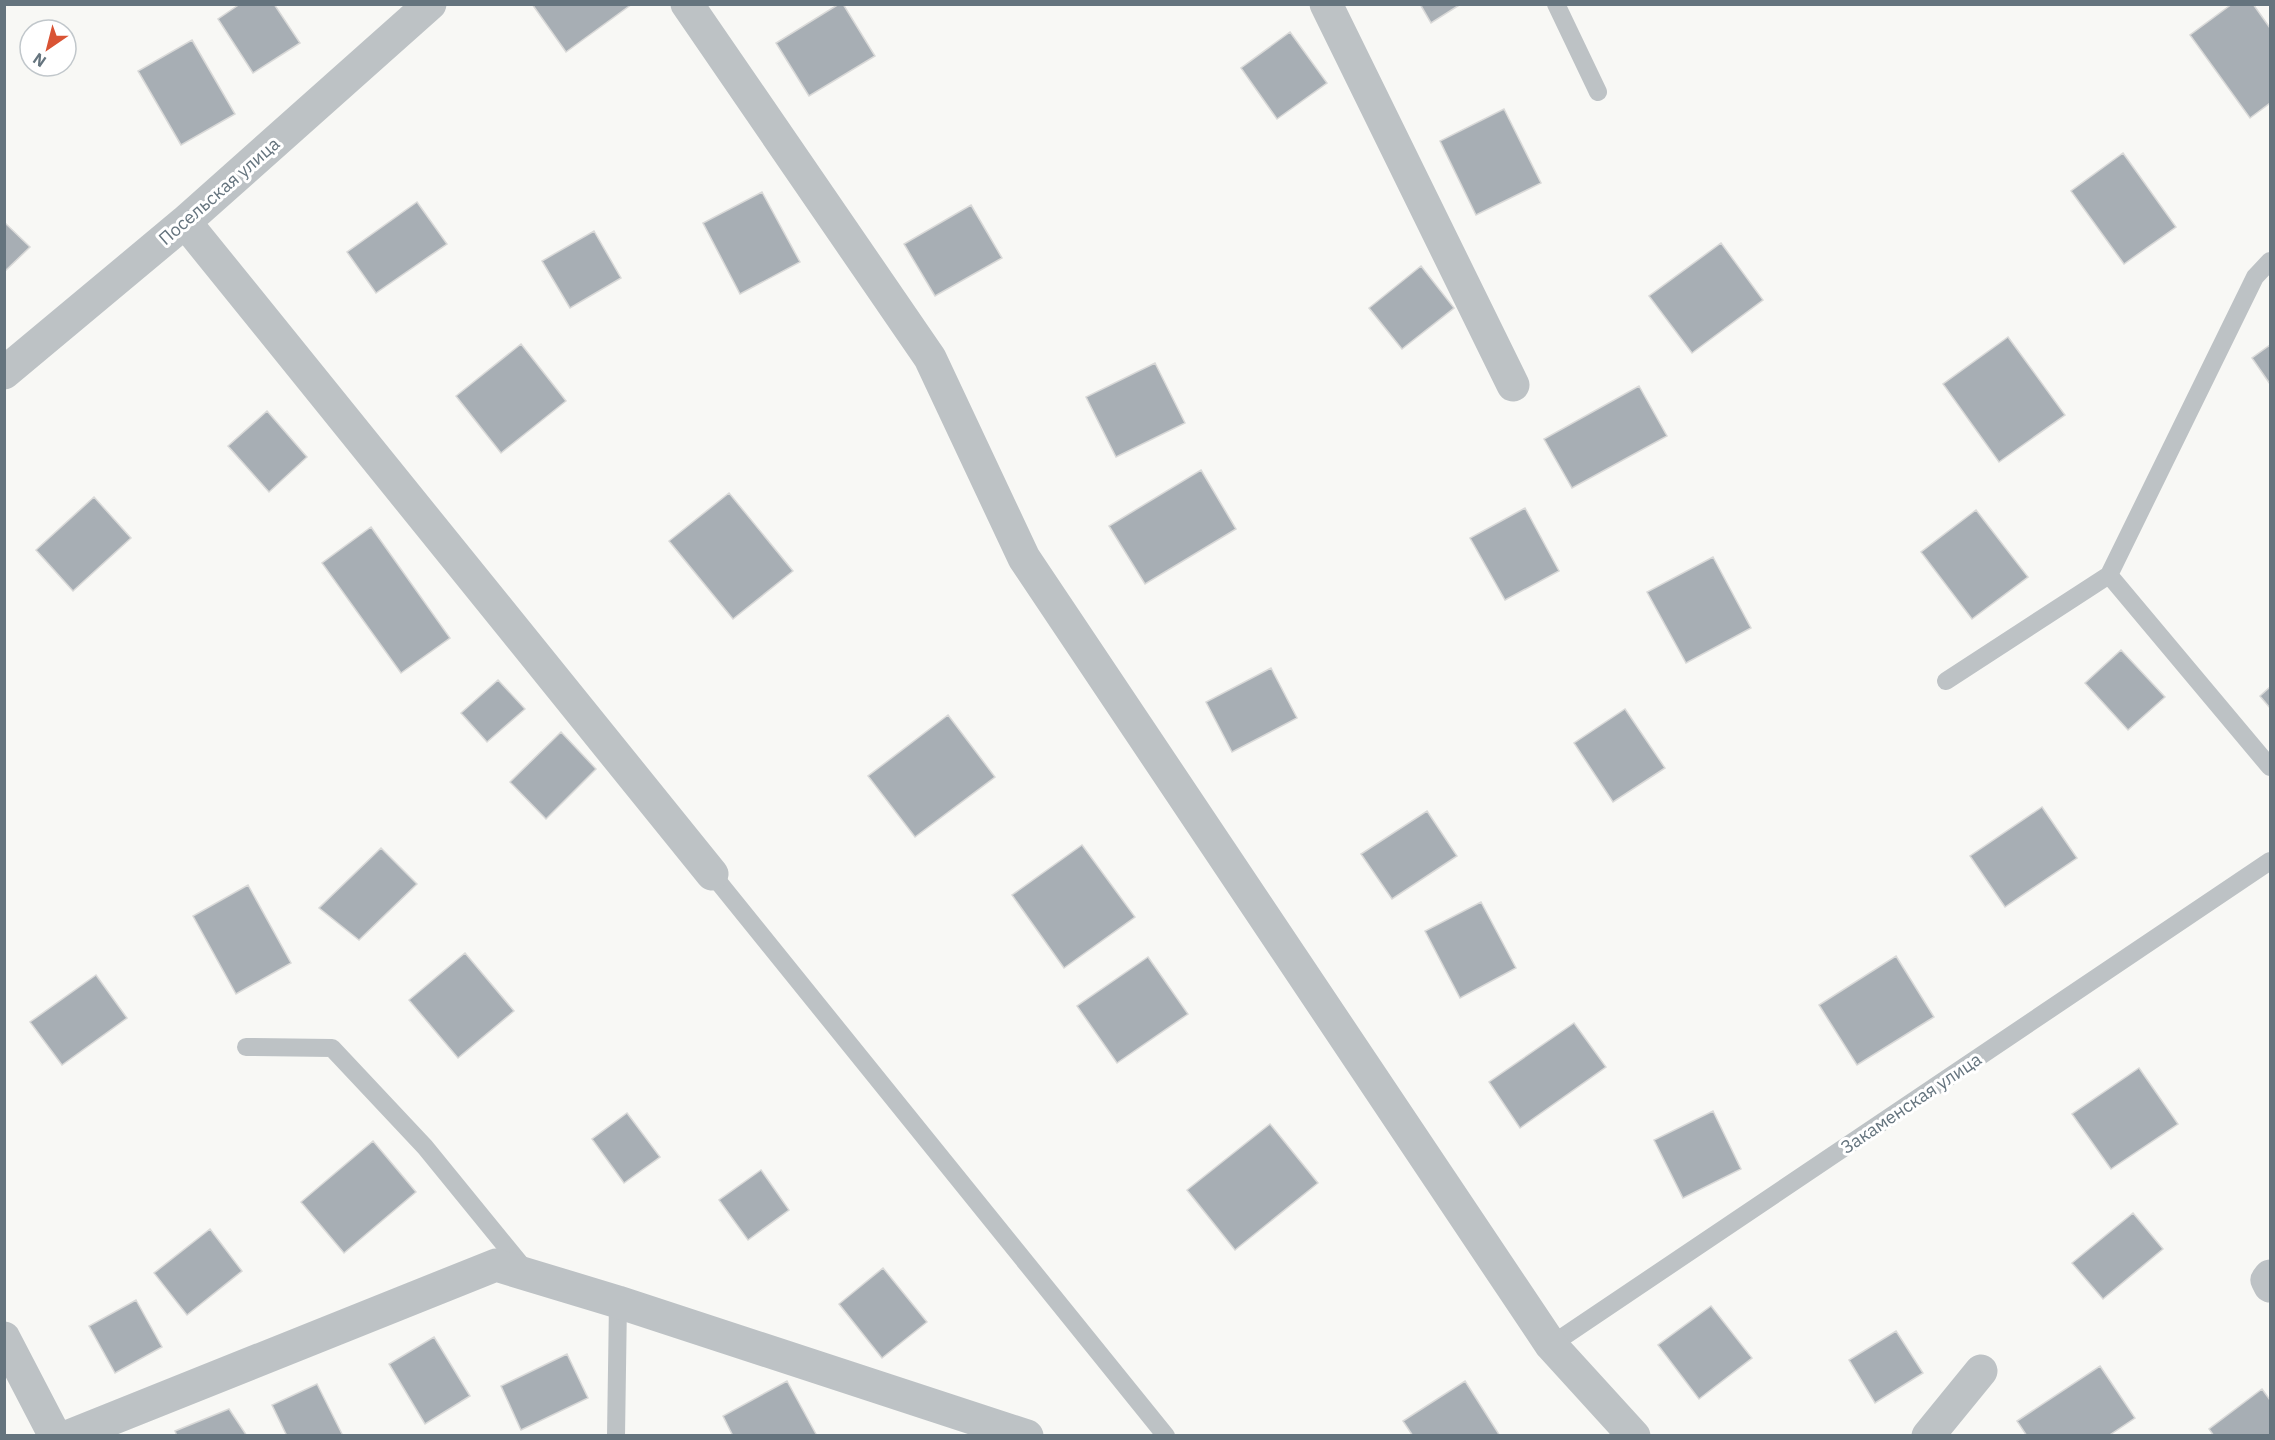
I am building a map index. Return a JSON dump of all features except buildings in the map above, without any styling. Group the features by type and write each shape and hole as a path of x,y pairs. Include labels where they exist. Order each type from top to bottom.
{"street":[{"name":"Посельская улица","path":"4,373 185,222 430,4"},
{"path":"687,4 930,358 1024,558 1551,1345 1634,1436"},
{"path":"1326,4 1513,385"},
{"path":"185,222 712,874"},
{"path":"69,1436 496,1265 618,1302 1027,1436"},
{"path":"2271,1276 2267,1280 2271,1286"},
{"path":"4,1338 56,1436"},
{"path":"1928,1436 1981,1371"}],"lane":[{"path":"1556,4 1598,92"},
{"path":"1946,681 2109,575 2255,278 2271,261"},
{"path":"2109,575 2271,767"},
{"name":"Закаменская улица","path":"1551,1345 2271,861"},
{"path":"712,874 1166,1436"},
{"path":"246,1047 332,1048 425,1147 530,1276"},
{"path":"616,1436 618,1302"}]}
